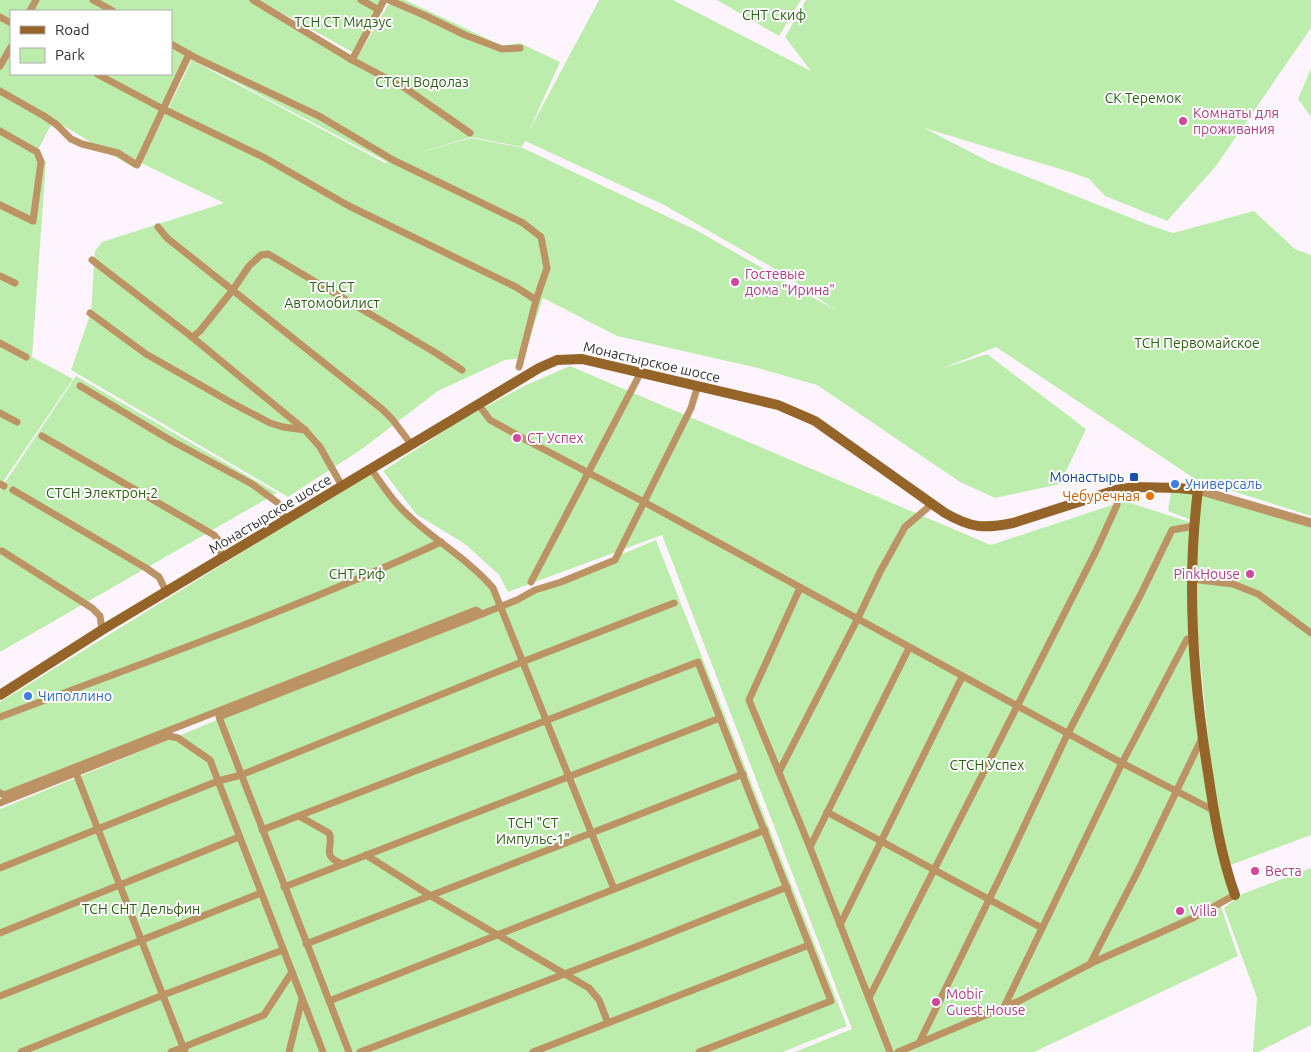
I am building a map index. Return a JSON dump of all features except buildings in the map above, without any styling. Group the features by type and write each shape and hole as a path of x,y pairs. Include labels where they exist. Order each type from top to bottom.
{"main road":[{"name":"Монастырское шоссе","path":"0,695 102,630 411,444 539,368 558,360 582,358 778,405 815,421 932,504 962,523 979,527 1013,523 1116,490 1149,486 1198,490"},
{"path":"1198,490 1191,579 1195,669 1202,738 1213,810 1226,870 1235,895"}],"street":[{"path":"93,0 111,10"},
{"path":"253,0 352,60 405,88 470,133"},
{"path":"361,0 379,10"},
{"path":"352,60 384,0"},
{"path":"389,0 465,35 502,48 520,48"},
{"path":"172,45 319,116 393,160 523,223 541,237 547,268 536,300 519,366"},
{"path":"0,66 10,49"},
{"path":"0,91 44,116 57,125 71,139 82,144 118,153 137,164 189,54"},
{"path":"99,75 163,109 265,158 349,206 516,287 536,300"},
{"path":"0,131 37,152 41,162 33,221 0,205"},
{"path":"158,227 166,238 382,409 411,444"},
{"path":"192,337 199,332 232,291 249,266 261,254 268,254 462,370"},
{"path":"92,260 192,337 305,430 320,447 342,486"},
{"path":"0,276 16,283"},
{"path":"90,314 146,354 232,403 270,423 305,430"},
{"path":"0,343 26,357"},
{"path":"532,582 641,372"},
{"path":"349,1052 219,717 482,614 535,590 561,582 615,560 691,408 698,385"},
{"path":"80,386 170,440 252,484 278,503 285,521"},
{"path":"478,404 490,420 858,618 962,677 1213,810"},
{"path":"0,413 17,422"},
{"path":"42,436 214,535 219,541 222,559"},
{"path":"371,469 394,502 410,518 484,578 492,588 501,606 614,889"},
{"path":"12,490 146,568 159,577 166,593"},
{"path":"869,998 1096,552 1117,505 1116,490"},
{"path":"1198,490 1311,523"},
{"path":"779,772 905,526 932,504"},
{"path":"919,1043 1068,733 1172,530 1194,526"},
{"path":"0,717 256,619 393,564 441,542"},
{"path":"2,551 92,608 100,616 102,630"},
{"path":"1191,579 1233,584 1258,594 1311,634"},
{"path":"800,588 749,700 810,847 890,1052"},
{"path":"0,868 218,781 241,775 674,603"},
{"path":"0,793 4,795 476,610 482,614"},
{"path":"1004,1007 1122,763 1187,639 1194,637"},
{"path":"810,847 909,648"},
{"path":"262,830 698,662 831,1001 699,1052"},
{"path":"840,925 962,677"},
{"path":"284,887 720,718"},
{"path":"0,804 169,736 178,738 210,760 322,1052"},
{"path":"1090,965 1202,738"},
{"path":"76,773 184,1050"},
{"path":"306,944 743,774"},
{"path":"827,812 1042,928"},
{"path":"299,816 329,833 331,837 328,851 336,862 343,864"},
{"path":"329,1001 765,830"},
{"path":"0,933 240,838"},
{"path":"366,855 431,896 593,991 608,1023"},
{"path":"360,1052 787,887"},
{"path":"0,996 261,892"},
{"path":"898,1052 1004,1007 1192,918 1235,895"},
{"path":"533,1052 809,945"},
{"path":"21,1052 163,995 283,950"},
{"path":"171,1052 184,1050 264,1015 292,972"},
{"path":"288,1052 302,999"}],"green space":[{"path":"0,0 255,0 357,58 391,0 405,0 503,46 520,43 560,62 529,131 599,0 673,0 811,71 785,37 806,0 1311,0 1311,28 1216,166 1167,221 1105,196 1089,179 924,128 990,162 1173,233 1254,211 1295,249 1311,255 1311,516 1195,479 996,347 941,369 987,354 1086,429 1060,484 995,498 960,482 817,385 758,368 617,336 543,298 523,358 505,360 438,391 362,449 288,497 71,370 91,312 95,251 102,242 224,203 141,163 192,60 385,163 387,162 192,59 134,168 0,88","holes":["471,137 522,147 525,141 664,205 787,276 835,310 698,231 523,148 471,138 415,154"]},
{"name":"ТСН СТ Мидэус","path":"259,0 381,0 352,52"},
{"name":"СНТ Скиф","path":"717,0 801,0 779,36"},
{"path":"1311,68 1311,117 1298,99"},
{"path":"0,94 52,123 38,150 46,162 32,357 73,379 0,486"},
{"name":"СТСН Успех","path":"570,366 991,545 1124,501 1196,524 1196,522 1168,511 1171,493 1193,491 1311,524 1311,835 1228,866 1215,810 1194,596 1203,721 1214,815 1232,894 1221,907 1238,956 1034,1052 795,1052 852,1029 662,535 508,592 499,575 465,544 416,514 383,471 461,420 526,385"},
{"name":"СТСН Электрон-2","path":"76,376 277,493 0,652 0,490"},
{"name":"СНТ Риф","path":"369,474 429,532 491,585 499,604 0,798 0,702"},
{"name":"ТСН \"СТ Импульс-1\"","path":"656,540 847,1026 783,1052 0,1052 0,809"},
{"path":"1311,868 1311,1025 1258,1052 1253,1052 1257,998 1224,908 1242,894"}],"place":[{"name":"Комнаты для проживания","path":"1183,121"},
{"name":"Гостевые дома \"Ирина\"","path":"735,282"},
{"name":"СТ Успех","path":"517,438"},
{"name":"Монастырь","path":"1134,477"},
{"name":"Универсаль","path":"1175,484"},
{"name":"Чебуречная","path":"1150,496"},
{"name":"PinkHouse","path":"1250,574"},
{"name":"Чиполлино","path":"28,696"},
{"name":"Веста","path":"1255,871"},
{"name":"Villa","path":"1180,911"},
{"name":"Mobir Guest House","path":"936,1002"}],"park label":[{"name":"СТСН Водолаз","path":"422,82"},
{"name":"СК Теремок","path":"1143,98"},
{"name":"ТСН СТ Автомобилист","path":"332,296"},
{"name":"ТСН Первомайское","path":"1197,343"},
{"name":"ТСН СНТ Дельфин","path":"141,909"}]}
